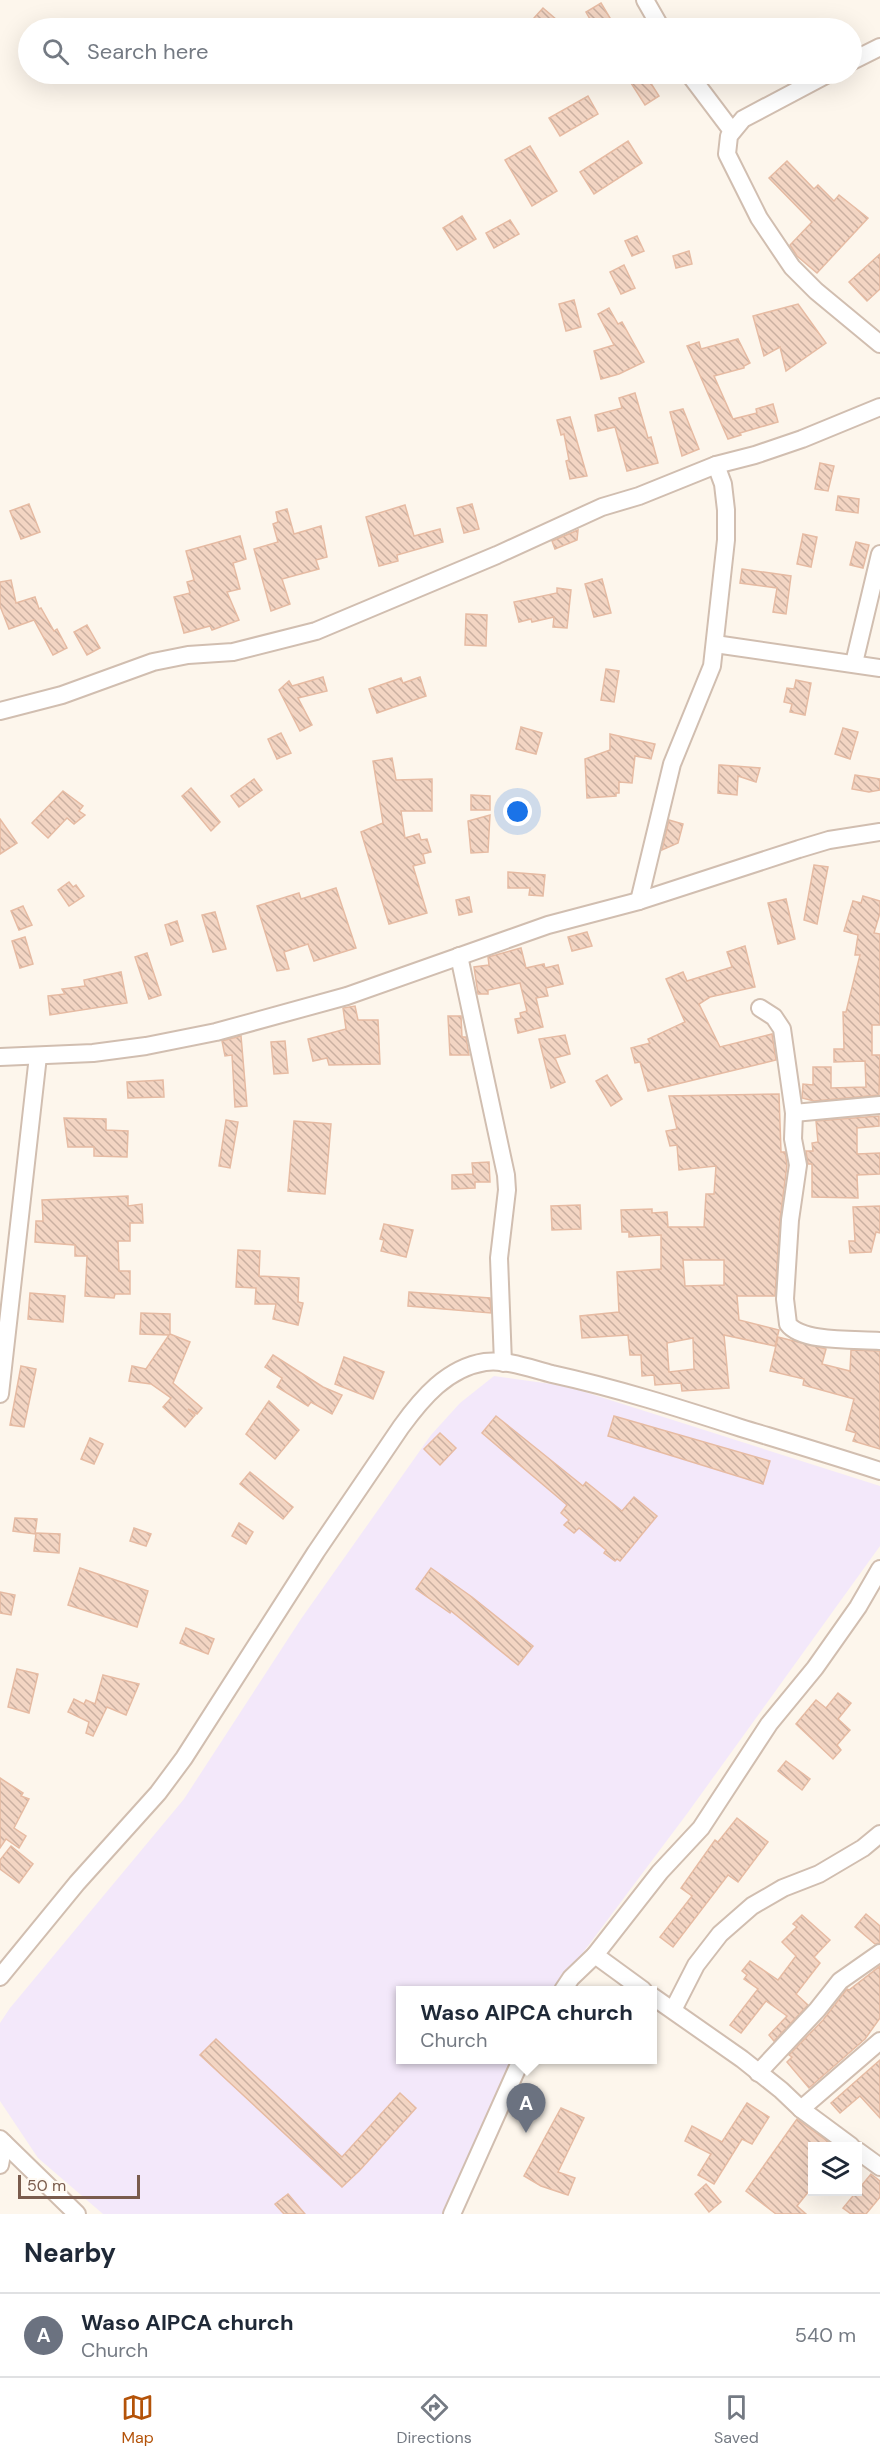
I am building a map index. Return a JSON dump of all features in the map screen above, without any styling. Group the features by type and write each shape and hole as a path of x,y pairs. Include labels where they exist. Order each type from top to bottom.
{"street":[{"path":"645,0 655,18"},
{"path":"862,56 880,47"},
{"path":"697,84 732,131"},
{"path":"809,84 743,119 732,131 727,142 728,154 773,241 792,267 816,291 880,344"},
{"path":"0,711 62,695 161,660 233,652 316,631 497,555 602,507 639,496 716,465 802,439 880,407"},
{"path":"639,901 672,764 712,666 716,644 726,540 725,502 716,465"},
{"path":"854,663 880,554"},
{"path":"716,644 880,668"},
{"path":"0,1056 38,1056 146,1046 216,1032 347,996 548,925 639,901 829,840 880,832"},
{"path":"459,956 506,1174 507,1190 499,1258 502,1363"},
{"path":"760,1008 774,1017 782,1029 794,1113 793,1139 798,1165 790,1220 785,1299 788,1324 797,1331 823,1338 880,1341"},
{"path":"0,1394 38,1056"},
{"path":"794,1113 880,1105"},
{"path":"0,1977 77,1882 158,1793 184,1758 310,1561 415,1408 436,1385 453,1373 470,1365 488,1362 578,1380 880,1471"},
{"path":"566,1986 595,1955 660,1872 701,1828 769,1724 815,1668 858,1606 880,1569"},
{"path":"673,2010 696,1965 720,1934 744,1913 783,1888 828,1869 863,1848 880,1834"},
{"path":"758,2073 817,2010 840,1981 880,1953"},
{"path":"595,1955 638,1986"},
{"path":"657,1999 781,2090 801,2109 846,2142"},
{"path":"801,2109 880,2041"},
{"path":"452,2214 519,2064"},
{"path":"0,2165 2,2141"},
{"path":"2,2141 77,2214"},
{"path":"862,2154 880,2167"}],"shaded area":[{"path":"494,1376 566,1386 880,1486 880,1546 689,1811 558,1986 396,1986 396,2064 518,2064 458,2214 103,2214 38,2158 0,2101 0,2023 184,1799 301,1619 431,1435 460,1403"}],"building":[{"path":"601,3 610,18 589,18 586,12"},
{"path":"543,8 555,18 534,18"},
{"path":"632,84 651,84 659,96 645,105"},
{"path":"588,96 598,114 560,136 549,118"},
{"path":"628,141 642,163 594,194 580,172"},
{"path":"530,146 557,191 532,206 505,160"},
{"path":"787,161 814,189 818,185 834,201 839,195 868,218 817,273 797,256 790,245 812,222 769,178"},
{"path":"462,216 476,239 457,250 443,228"},
{"path":"510,220 519,234 494,248 486,233"},
{"path":"637,236 644,251 632,256 625,241"},
{"path":"689,251 692,264 676,268 673,256"},
{"path":"880,254 880,289 867,301 849,282"},
{"path":"624,265 635,288 621,294 610,272"},
{"path":"574,300 581,327 566,331 559,304"},
{"path":"798,304 826,343 786,371 780,347 764,356 753,316"},
{"path":"609,308 618,324 622,322 644,362 619,374 601,379 594,351 614,345 598,314"},
{"path":"738,339 750,363 744,368 714,376 733,419 757,413 756,409 773,404 778,422 740,433 741,435 728,439 687,346 699,342 701,349"},
{"path":"635,393 658,463 627,471 615,427 598,431 595,415 622,408 619,398"},
{"path":"683,409 699,449 682,456 670,412"},
{"path":"570,417 587,476 570,479 564,434 561,435 557,420"},
{"path":"820,463 834,466 828,491 815,489"},
{"path":"838,496 859,499 858,513 836,510"},
{"path":"29,504 40,532 21,539 10,511"},
{"path":"472,504 479,529 464,533 457,508"},
{"path":"405,505 414,536 440,529 443,542 397,555 398,561 379,566 366,517"},
{"path":"287,509 294,534 321,526 327,557 316,560 319,569 282,579 290,604 271,611 254,549 278,542 273,524 278,522 276,512"},
{"path":"578,530 577,540 555,549 552,541"},
{"path":"803,534 817,537 811,567 797,564"},
{"path":"240,536 246,559 233,563 240,589 227,592 239,620 212,630 210,626 184,633 174,597 190,593 187,582 194,580 186,551"},
{"path":"856,542 869,545 863,568 850,565"},
{"path":"742,569 791,576 786,614 773,612 777,588 740,583"},
{"path":"602,579 611,613 594,617 585,584"},
{"path":"11,580 16,603 35,597 39,609 41,608 54,631 57,629 67,648 53,655 34,620 9,629 0,606 0,582"},
{"path":"557,588 571,590 567,628 553,627 554,617 532,622 531,619 519,622 514,602 557,593"},
{"path":"466,614 487,615 486,646 465,645"},
{"path":"87,625 100,648 87,655 74,632"},
{"path":"606,669 619,671 614,702 601,700"},
{"path":"323,677 327,691 298,698 312,725 300,731 279,690 289,681 292,686"},
{"path":"420,677 426,696 377,713 369,689 401,678 403,683"},
{"path":"796,680 811,683 805,715 790,712 792,704 784,702 787,688 794,689"},
{"path":"521,727 542,733 536,754 516,749"},
{"path":"843,728 858,732 850,759 835,754"},
{"path":"281,733 291,753 277,759 268,739"},
{"path":"610,734 655,744 651,759 635,756 632,783 619,782 619,793 616,793 616,796 587,798 585,759 610,750"},
{"path":"392,758 396,780 432,779 432,811 401,811 405,838 419,834 421,840 427,839 431,852 423,854 425,863 413,866 427,913 389,924 361,832 383,823 373,761"},
{"path":"719,765 760,768 756,782 738,776 737,795 718,793"},
{"path":"855,775 880,779 880,790 869,792 852,789"},
{"path":"254,779 262,790 239,807 231,796"},
{"path":"191,788 220,822 211,831 182,796"},
{"path":"63,791 83,806 79,811 85,815 74,824 67,818 48,838 32,823"},
{"path":"471,795 490,796 490,810 471,810"},
{"path":"490,815 488,852 471,853 468,821"},
{"path":"0,819 17,843 0,854"},
{"path":"669,820 683,824 678,843 662,850"},
{"path":"814,865 828,867 817,924 804,920"},
{"path":"508,872 545,875 543,896 529,895 530,888 508,888"},
{"path":"69,882 73,887 76,885 84,896 69,906 58,890"},
{"path":"336,888 356,948 314,961 308,944 284,952 289,969 277,971 257,906 299,893 301,899"},
{"path":"863,896 880,901 880,913 874,933 880,934 880,1025 872,1025 872,1055 880,1055 879,1095 814,1101 802,1098 803,1084 813,1085 813,1067 831,1067 831,1088 866,1087 865,1061 834,1062 834,1049 844,1049 843,1012 846,1012 860,955 855,955 858,935 844,931 853,901 861,903"},
{"path":"469,897 472,912 459,915 456,900"},
{"path":"786,899 795,939 778,944 768,903"},
{"path":"23,906 32,925 19,930 11,911"},
{"path":"215,912 226,949 213,952 202,915"},
{"path":"177,921 183,941 171,945 165,925"},
{"path":"587,932 592,946 572,951 568,937"},
{"path":"25,937 33,964 20,968 12,941"},
{"path":"745,946 755,987 710,997 699,1004 720,1047 772,1034 776,1060 648,1091 640,1062 635,1063 631,1048 650,1043 648,1039 685,1022 666,979 683,972 687,981 732,967 727,952"},
{"path":"521,948 526,968 544,964 545,968 558,965 563,984 546,988 548,996 536,998 543,1027 518,1033 515,1019 521,1018 520,1013 527,1011 520,983 488,990 488,994 478,994 474,967 489,965 488,957"},
{"path":"147,953 161,995 149,999 135,957"},
{"path":"121,972 127,1003 50,1015 48,996 65,994 62,989 85,986 84,980"},
{"path":"355,1006 358,1020 378,1020 380,1064 329,1065 327,1058 313,1061 308,1039 346,1029 343,1008"},
{"path":"448,1016 461,1016 462,1037 466,1037 469,1055 450,1055"},
{"path":"565,1035 570,1054 555,1058 565,1082 551,1088 539,1039"},
{"path":"241,1036 247,1106 235,1107 232,1055 225,1056 222,1041"},
{"path":"285,1041 288,1073 274,1074 271,1042"},
{"path":"607,1075 622,1099 611,1106 596,1081"},
{"path":"163,1080 164,1097 128,1098 127,1082"},
{"path":"779,1094 781,1152 785,1152 787,1165 780,1219 775,1296 737,1296 739,1320 779,1330 775,1346 724,1335 729,1388 682,1391 681,1383 655,1385 654,1375 642,1376 641,1355 630,1355 628,1335 582,1338 580,1316 619,1312 617,1272 661,1269 661,1235 629,1237 629,1232 622,1232 621,1210 652,1209 652,1213 667,1212 668,1227 704,1227 706,1194 714,1194 716,1166 679,1170 677,1145 670,1146 666,1131 677,1129 669,1096","holes":["683,1260 724,1260 724,1285 685,1286","693,1338 694,1369 669,1372 667,1343"]},
{"path":"879,1116 879,1126 857,1128 857,1154 880,1153 880,1174 857,1175 858,1198 812,1197 812,1164 808,1164 806,1151 813,1151 812,1143 818,1142 816,1121"},
{"path":"64,1118 106,1119 106,1130 128,1131 127,1157 94,1156 94,1147 68,1147"},
{"path":"226,1120 238,1122 230,1168 219,1166"},
{"path":"294,1121 331,1124 325,1194 288,1191"},
{"path":"489,1162 490,1182 475,1182 475,1188 452,1189 452,1175 473,1174 472,1163"},
{"path":"128,1196 128,1206 142,1204 143,1223 130,1223 130,1241 118,1241 119,1271 130,1271 130,1294 115,1294 114,1298 85,1296 87,1256 75,1256 75,1245 35,1242 36,1221 43,1221 42,1200"},
{"path":"580,1205 581,1229 552,1230 551,1206"},
{"path":"880,1206 880,1233 876,1232 871,1252 850,1253 849,1241 855,1241 853,1207"},
{"path":"384,1224 413,1230 406,1257 381,1251 384,1240 380,1239"},
{"path":"238,1250 260,1251 259,1276 299,1278 298,1302 303,1303 298,1325 273,1319 276,1304 255,1304 256,1288 236,1287"},
{"path":"409,1292 490,1298 491,1313 408,1306"},
{"path":"30,1293 65,1296 63,1322 28,1319"},
{"path":"141,1313 170,1314 170,1334 190,1342 173,1383 202,1408 197,1414 188,1409 195,1415 185,1427 163,1407 171,1398 151,1384 129,1381 132,1366 146,1369 169,1335 140,1334"},
{"path":"778,1337 826,1349 822,1364 850,1371 851,1350 880,1351 880,1449 853,1441 856,1433 846,1430 854,1399 803,1385 804,1379 770,1371"},
{"path":"273,1355 323,1387 342,1395 332,1414 311,1402 308,1406 277,1387 282,1378 265,1367"},
{"path":"344,1357 384,1372 373,1399 335,1384"},
{"path":"21,1366 36,1369 24,1427 10,1425"},
{"path":"269,1401 299,1430 275,1459 246,1434"},
{"path":"496,1416 583,1486 586,1482 622,1511 634,1497 657,1516 620,1561 617,1559 615,1561 604,1553 606,1550 579,1528 574,1533 564,1525 569,1520 561,1513 567,1505 482,1433"},
{"path":"614,1416 770,1461 763,1484 608,1436"},
{"path":"440,1433 456,1448 440,1465 424,1449"},
{"path":"90,1438 103,1444 94,1464 81,1459"},
{"path":"250,1472 293,1507 283,1519 240,1484"},
{"path":"15,1518 37,1519 35,1534 13,1531"},
{"path":"239,1523 253,1532 246,1544 232,1536"},
{"path":"134,1528 151,1534 146,1546 130,1541"},
{"path":"36,1533 60,1534 59,1553 34,1551"},
{"path":"80,1568 148,1591 137,1627 68,1605"},
{"path":"431,1568 472,1597 533,1646 518,1665 451,1611 450,1613 416,1589"},
{"path":"0,1592 15,1595 11,1615 0,1613"},
{"path":"186,1628 214,1639 208,1654 180,1643"},
{"path":"17,1669 38,1674 29,1713 8,1707"},
{"path":"103,1675 139,1684 126,1715 107,1707 93,1736 86,1733 89,1722 68,1712 74,1699 84,1704 86,1700 95,1704"},
{"path":"838,1693 851,1703 838,1719 850,1730 837,1745 841,1750 833,1759 796,1724 816,1700 826,1708"},
{"path":"786,1761 810,1779 802,1790 778,1771"},
{"path":"0,1778 23,1793 21,1796 29,1799 14,1828 26,1836 19,1848 6,1839 0,1848"},
{"path":"737,1818 768,1842 738,1882 728,1875 673,1947 660,1937 692,1896 681,1888 715,1840 718,1842"},
{"path":"11,1846 33,1864 19,1883 0,1869 0,1860"},
{"path":"866,1914 880,1926 880,1943 875,1944 855,1927"},
{"path":"802,1915 830,1940 814,1957 820,1963 796,1994 808,2005 774,2041 769,2035 787,2016 766,2001 741,2033 730,2025 758,1989 744,1979 747,1975 742,1971 750,1961 778,1980 796,1956 782,1942 797,1927 793,1924"},
{"path":"880,1966 880,2018 865,2039 809,2088 787,2062 792,2057 789,2055 823,2020 847,1989 849,1990"},
{"path":"216,2039 342,2157 400,2093 416,2108 342,2187 200,2055"},
{"path":"880,2060 880,2118 860,2096 840,2113 831,2103"},
{"path":"747,2103 769,2117 752,2144 742,2139 714,2184 698,2175 711,2154 685,2141 692,2126 722,2142"},
{"path":"561,2108 584,2118 558,2172 575,2178 568,2195 541,2186 524,2176"},
{"path":"797,2119 829,2142 808,2142 808,2192 797,2206 806,2214 776,2214 746,2191"},
{"path":"871,2174 880,2181 880,2197 866,2214 851,2214 843,2208 853,2196 862,2196 862,2185"},
{"path":"706,2184 721,2202 709,2212 695,2194"},
{"path":"288,2194 305,2214 284,2214 275,2204"}],"place":[{"name":"Waso AIPCA church","path":"526,2133"}]}
